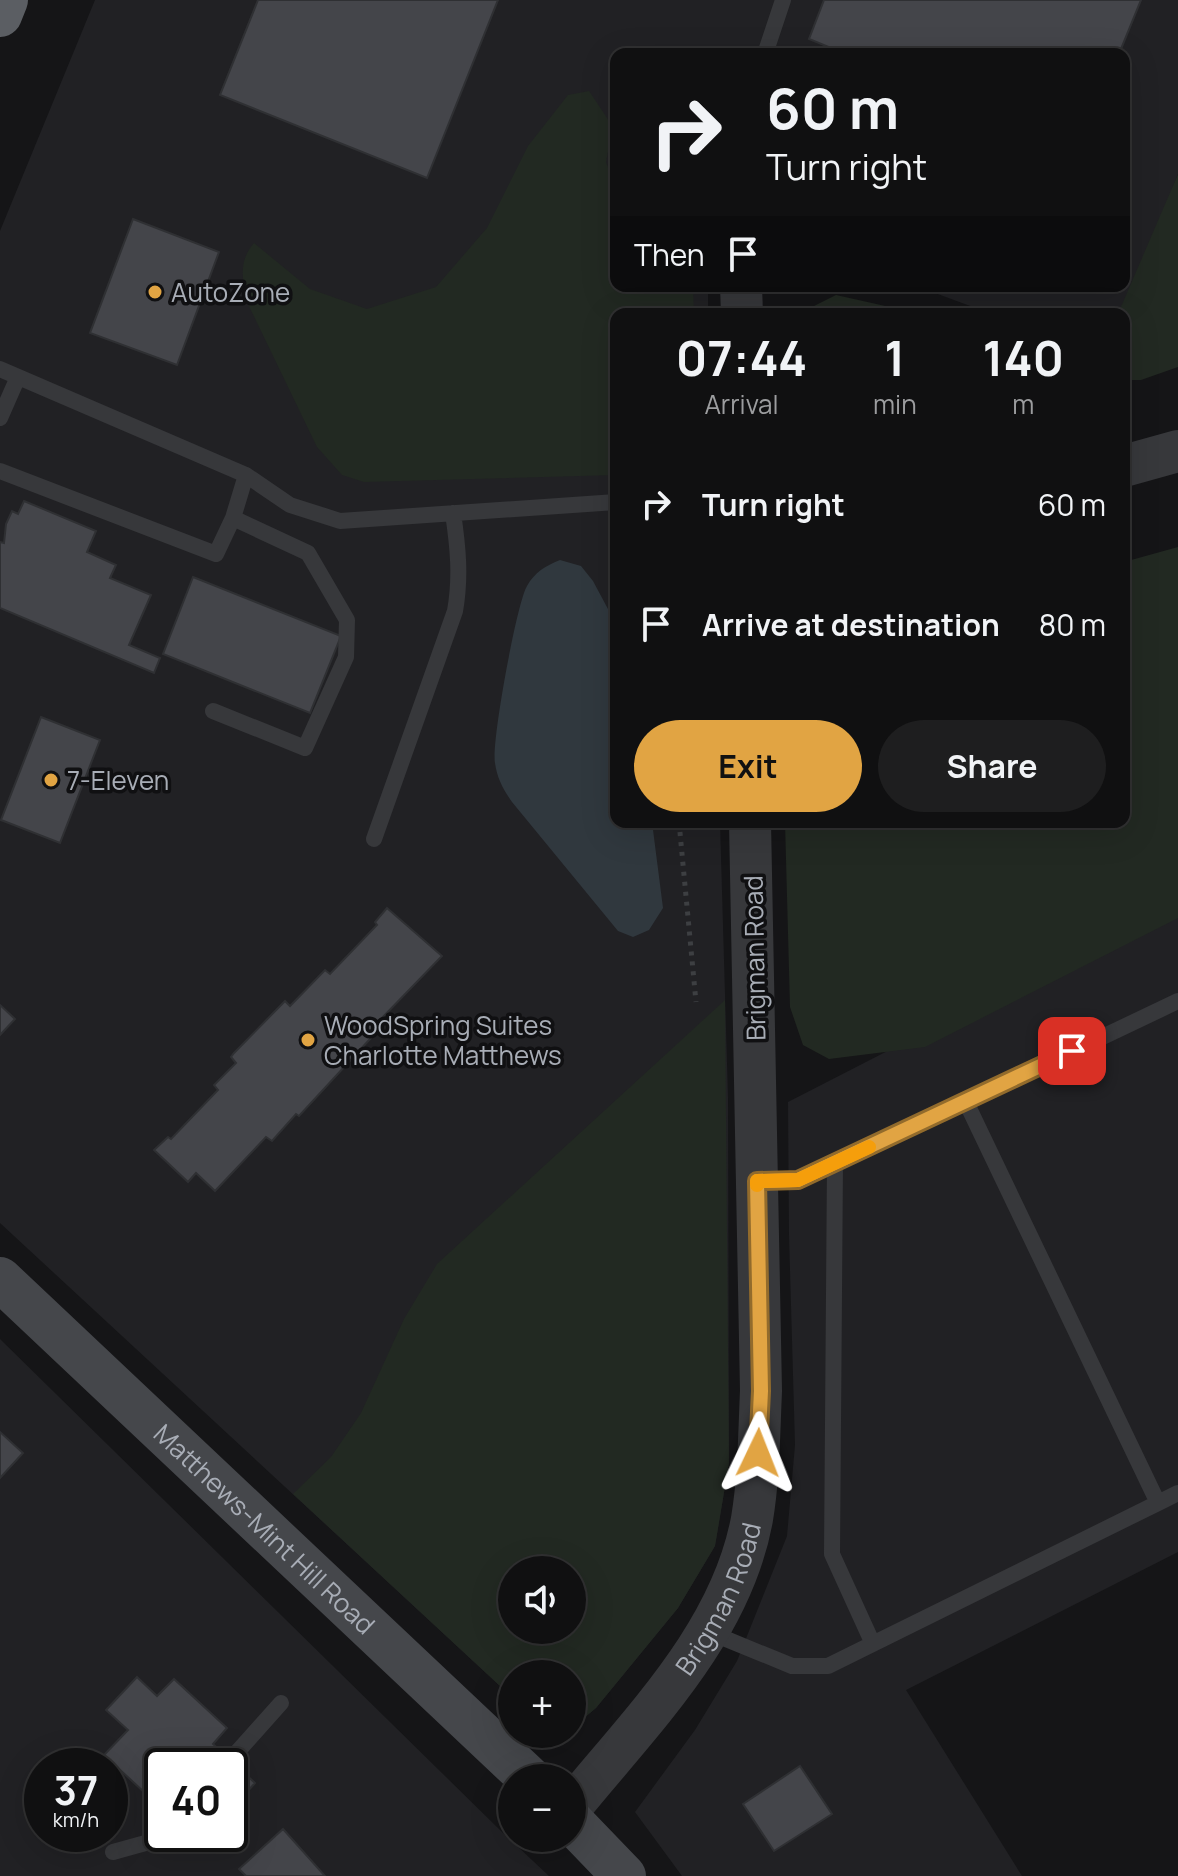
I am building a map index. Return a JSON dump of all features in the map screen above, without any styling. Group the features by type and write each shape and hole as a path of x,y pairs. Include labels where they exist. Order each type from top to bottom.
{"highway":[{"path":"0,15 6,0"}],"main road":[{"name":"Matthews-Mint Hill Road","path":"0,1279 514,1764"},
{"path":"586,1837 624,1876"}],"street":[{"path":"1130,464 1178,451"},
{"name":"Brigman Road","path":"586,1788 708,1631 738,1570 751,1522 757,1483 761,1391 750,828"}],"lane":[{"path":"767,48 783,0"},
{"path":"0,369 246,475 290,505 340,521 610,502"},
{"path":"0,418 18,377"},
{"path":"0,471 216,554 233,518 246,475"},
{"path":"374,839 455,611 460,584 453,513"},
{"path":"213,711 305,748 346,657 347,620 308,553 233,518"},
{"path":"757,1181 798,1180 1178,1001"},
{"path":"966,1102 1158,1503"},
{"path":"835,1163 832,1554 873,1644"},
{"path":"708,1631 792,1666 828,1666 1178,1493"},
{"path":"241,1748 281,1703"}],"path":[{"path":"680,828 696,1002"}],"shaded area":[{"path":"95,0 1178,0 1178,174 1125,308 976,308 932,292 1130,292 1130,48 610,48 610,292 708,292 708,308 610,308 610,828 720,828 728,1097 729,1463 715,1546 678,1608 596,1708 586,1716 586,1660 498,1660 498,1684 0,1223 0,231"},
{"path":"589,91 610,122 606,162 610,173 610,292 693,292 694,308 610,308 610,475 364,482 342,475 317,447 248,304 243,264 249,250 254,243 310,289 367,309 436,287 487,228 528,146 568,95"},
{"path":"1178,174 1178,367 1141,380 1130,380 1130,308 1121,308"},
{"path":"836,295 894,308 810,308"},
{"path":"1178,547 1178,918 925,1047 829,1059 803,1045 790,1007 785,828 1130,828 1130,560"},
{"path":"560,560 581,566 610,613 610,828 653,828 663,908 649,930 633,937 618,931 512,802 496,768 495,750 511,644 527,586 545,567"},
{"path":"1178,902 1178,1552 906,1690 1022,1876 682,1876 635,1812 695,1730 737,1661 787,1536 795,1445 788,1102"},
{"path":"725,1000 729,1463 715,1546 678,1608 586,1716 586,1660 498,1660 498,1684 293,1494 331,1457 361,1413 404,1319 437,1264"},
{"path":"0,1339 498,1828 498,1852 523,1852 549,1876 0,1876"}],"building":[{"path":"258,0 498,0 427,178 220,95"},
{"path":"824,0 1141,0 1121,48 831,48 809,39"},
{"name":"AutoZone","path":"133,219 219,252 177,365 90,333"},
{"path":"24,501 96,531 87,552 116,565 110,578 151,595 129,645 160,658 154,673 0,608 0,542 4,543 6,524 12,511 18,514"},
{"path":"193,577 341,636 310,713 163,654"},
{"name":"7-Eleven","path":"41,717 100,740 60,843 1,820"},
{"name":"WoodSpring Suites Charlotte Matthews","path":"387,908 442,956 379,1021 382,1026 272,1141 266,1137 215,1191 196,1173 188,1182 154,1150 168,1137 171,1139 218,1090 214,1085 236,1063 231,1057 234,1053 285,1001 290,1006 325,970 330,974 377,925 375,922"},
{"path":"0,1005 15,1019 0,1035"},
{"path":"0,1432 23,1453 0,1478"},
{"path":"137,1677 157,1696 174,1679 227,1728 213,1744 217,1748 144,1748 144,1792 128,1777 128,1748 111,1748 128,1730 106,1710"},
{"path":"800,1766 832,1814 774,1851 743,1804"},
{"path":"248,1776 255,1783 248,1791"},
{"path":"283,1829 325,1876 246,1876 239,1869"}],"slow traffic":[{"path":"757,1185 757,1181 798,1180 869,1147"}],"place":[{"name":"AutoZone","path":"155,292"},
{"name":"7-Eleven","path":"51,780"},
{"name":"WoodSpring Suites Charlotte Matthews","path":"308,1040"}],"route":[{"path":"758,1453 761,1391 757,1181 798,1180 1072,1051"}]}
